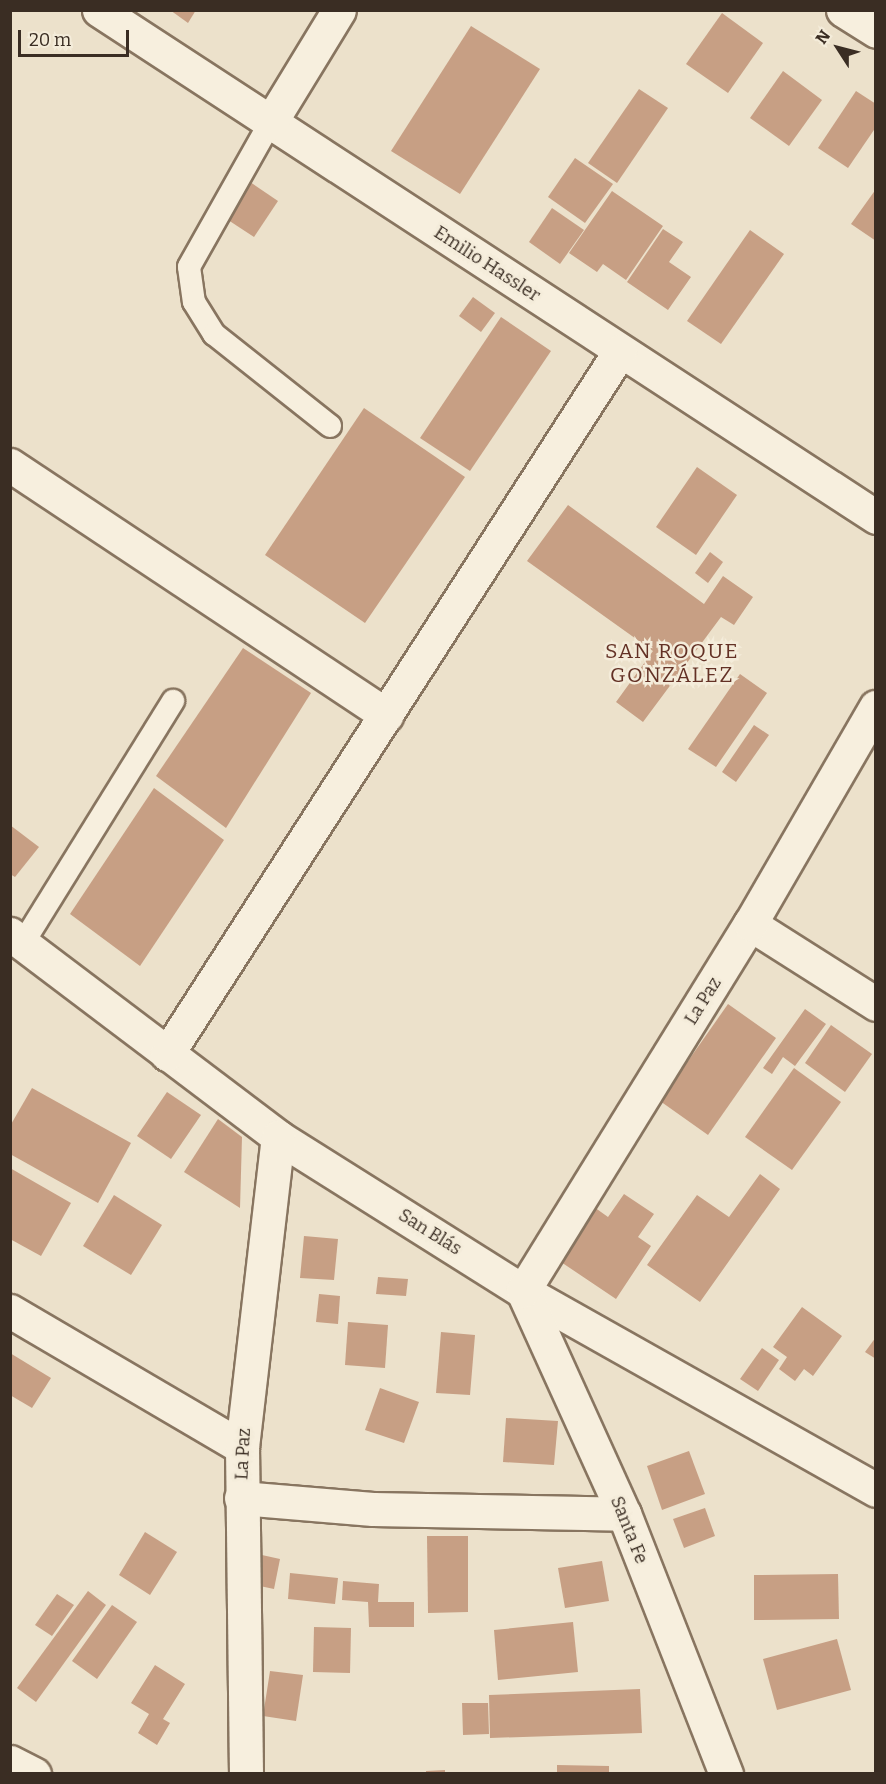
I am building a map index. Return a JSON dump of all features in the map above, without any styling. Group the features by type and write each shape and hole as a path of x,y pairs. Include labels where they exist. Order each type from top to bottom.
{"street":[{"name":"Emilio Hassler","path":"99,10 876,517"},
{"path":"270,123 339,10"},
{"path":"843,10 876,31"},
{"path":"167,1054 620,351"},
{"path":"10,465 386,715"},
{"name":"La Paz","path":"523,1291 750,924 876,707"},
{"path":"750,924 876,1004"},
{"name":"San Blás","path":"15,948 167,1054 278,1137 523,1291 876,1490"},
{"name":"La Paz","path":"246,1773 242,1447 278,1137"},
{"name":"Santa Fe","path":"523,1291 624,1514 726,1773"},
{"path":"10,1311 242,1447"},
{"path":"241,1498 373,1509 624,1514"},
{"path":"10,1762 34,1773"}],"lane":[{"path":"270,123 189,267 194,303 214,334 330,426"},
{"path":"15,948 173,701"}],"building":[{"path":"170,10 196,10 188,23"},
{"path":"722,13 763,43 728,93 686,64"},
{"path":"471,26 540,69 460,194 391,151"},
{"path":"783,71 822,100 789,146 750,118"},
{"path":"639,89 668,108 617,183 588,163"},
{"path":"856,91 876,104 876,127 848,168 818,148"},
{"path":"575,158 613,184 585,223 548,197"},
{"path":"250,182 278,201 254,237 225,218"},
{"path":"876,189 876,241 851,224"},
{"path":"612,191 663,226 626,280 603,264 597,272 569,253"},
{"path":"552,208 584,230 560,264 529,242"},
{"path":"663,229 683,242 669,262 691,277 668,310 627,282"},
{"path":"750,230 784,254 721,344 687,321"},
{"path":"473,297 495,313 481,332 459,316"},
{"path":"501,317 551,351 470,471 420,438"},
{"path":"364,408 465,477 365,623 265,555"},
{"path":"697,467 737,495 696,555 656,527"},
{"path":"568,505 704,604 723,576 753,597 734,625 721,617 643,722 616,702 653,651 527,561"},
{"path":"710,552 723,562 708,583 695,573"},
{"path":"243,648 311,693 226,828 156,776"},
{"path":"740,674 767,693 716,767 688,749"},
{"path":"754,725 769,735 736,782 722,772"},
{"path":"154,788 224,840 140,966 70,914"},
{"path":"10,825 39,847 15,877 10,874"},
{"path":"728,1004 776,1038 708,1135 660,1101"},
{"path":"805,1009 826,1024 795,1066 783,1057 772,1074 763,1068"},
{"path":"831,1025 872,1054 845,1092 805,1063"},
{"path":"794,1068 841,1102 792,1170 745,1137"},
{"path":"32,1088 131,1143 98,1203 10,1154 10,1126"},
{"path":"167,1092 201,1115 171,1159 137,1136"},
{"path":"218,1119 242,1137 240,1208 184,1172"},
{"path":"10,1168 71,1203 41,1256 10,1239"},
{"path":"760,1174 780,1189 700,1302 647,1265 697,1195 729,1217"},
{"path":"624,1194 654,1214 638,1237 651,1246 616,1299 558,1260 594,1207 608,1217"},
{"path":"114,1195 162,1225 131,1275 83,1246"},
{"path":"304,1236 338,1239 334,1280 300,1278"},
{"path":"378,1277 408,1279 406,1296 376,1294"},
{"path":"319,1294 340,1296 338,1324 316,1322"},
{"path":"802,1307 842,1336 813,1376 804,1369 795,1381 779,1369 787,1357 773,1347"},
{"path":"348,1322 388,1325 385,1368 345,1365"},
{"path":"441,1332 475,1335 470,1395 436,1393"},
{"path":"876,1337 876,1359 865,1352"},
{"path":"762,1348 779,1360 758,1391 740,1379"},
{"path":"10,1353 51,1378 32,1408 10,1395"},
{"path":"380,1388 419,1402 404,1443 365,1430"},
{"path":"506,1418 558,1421 554,1465 503,1462"},
{"path":"689,1451 705,1494 662,1510 647,1466"},
{"path":"705,1508 715,1536 684,1548 673,1519"},
{"path":"145,1532 177,1552 150,1595 119,1575"},
{"path":"427,1536 468,1536 468,1612 428,1613"},
{"path":"253,1553 280,1559 274,1589 246,1583"},
{"path":"602,1561 609,1601 565,1608 558,1568"},
{"path":"290,1573 338,1578 335,1604 288,1599"},
{"path":"838,1574 839,1619 754,1620 754,1575"},
{"path":"343,1581 379,1584 378,1602 414,1602 414,1627 369,1627 368,1602 342,1600"},
{"path":"88,1591 106,1605 36,1702 17,1688"},
{"path":"57,1594 74,1605 52,1636 35,1625"},
{"path":"112,1605 137,1622 97,1679 72,1661"},
{"path":"573,1622 578,1672 498,1680 494,1630"},
{"path":"314,1627 351,1628 350,1673 313,1672"},
{"path":"837,1639 851,1690 777,1710 763,1659"},
{"path":"155,1665 185,1684 163,1719 170,1723 157,1745 138,1733 149,1714 131,1703"},
{"path":"270,1671 303,1675 296,1721 263,1716"},
{"path":"640,1689 642,1733 490,1738 489,1695"},
{"path":"462,1703 488,1703 489,1734 463,1735"},
{"path":"557,1765 609,1766 609,1774 557,1774"},
{"path":"445,1770 445,1774 426,1774 426,1771"}],"district":[{"name":"SAN ROQUE GONZÁLEZ","path":"672,663"}]}
